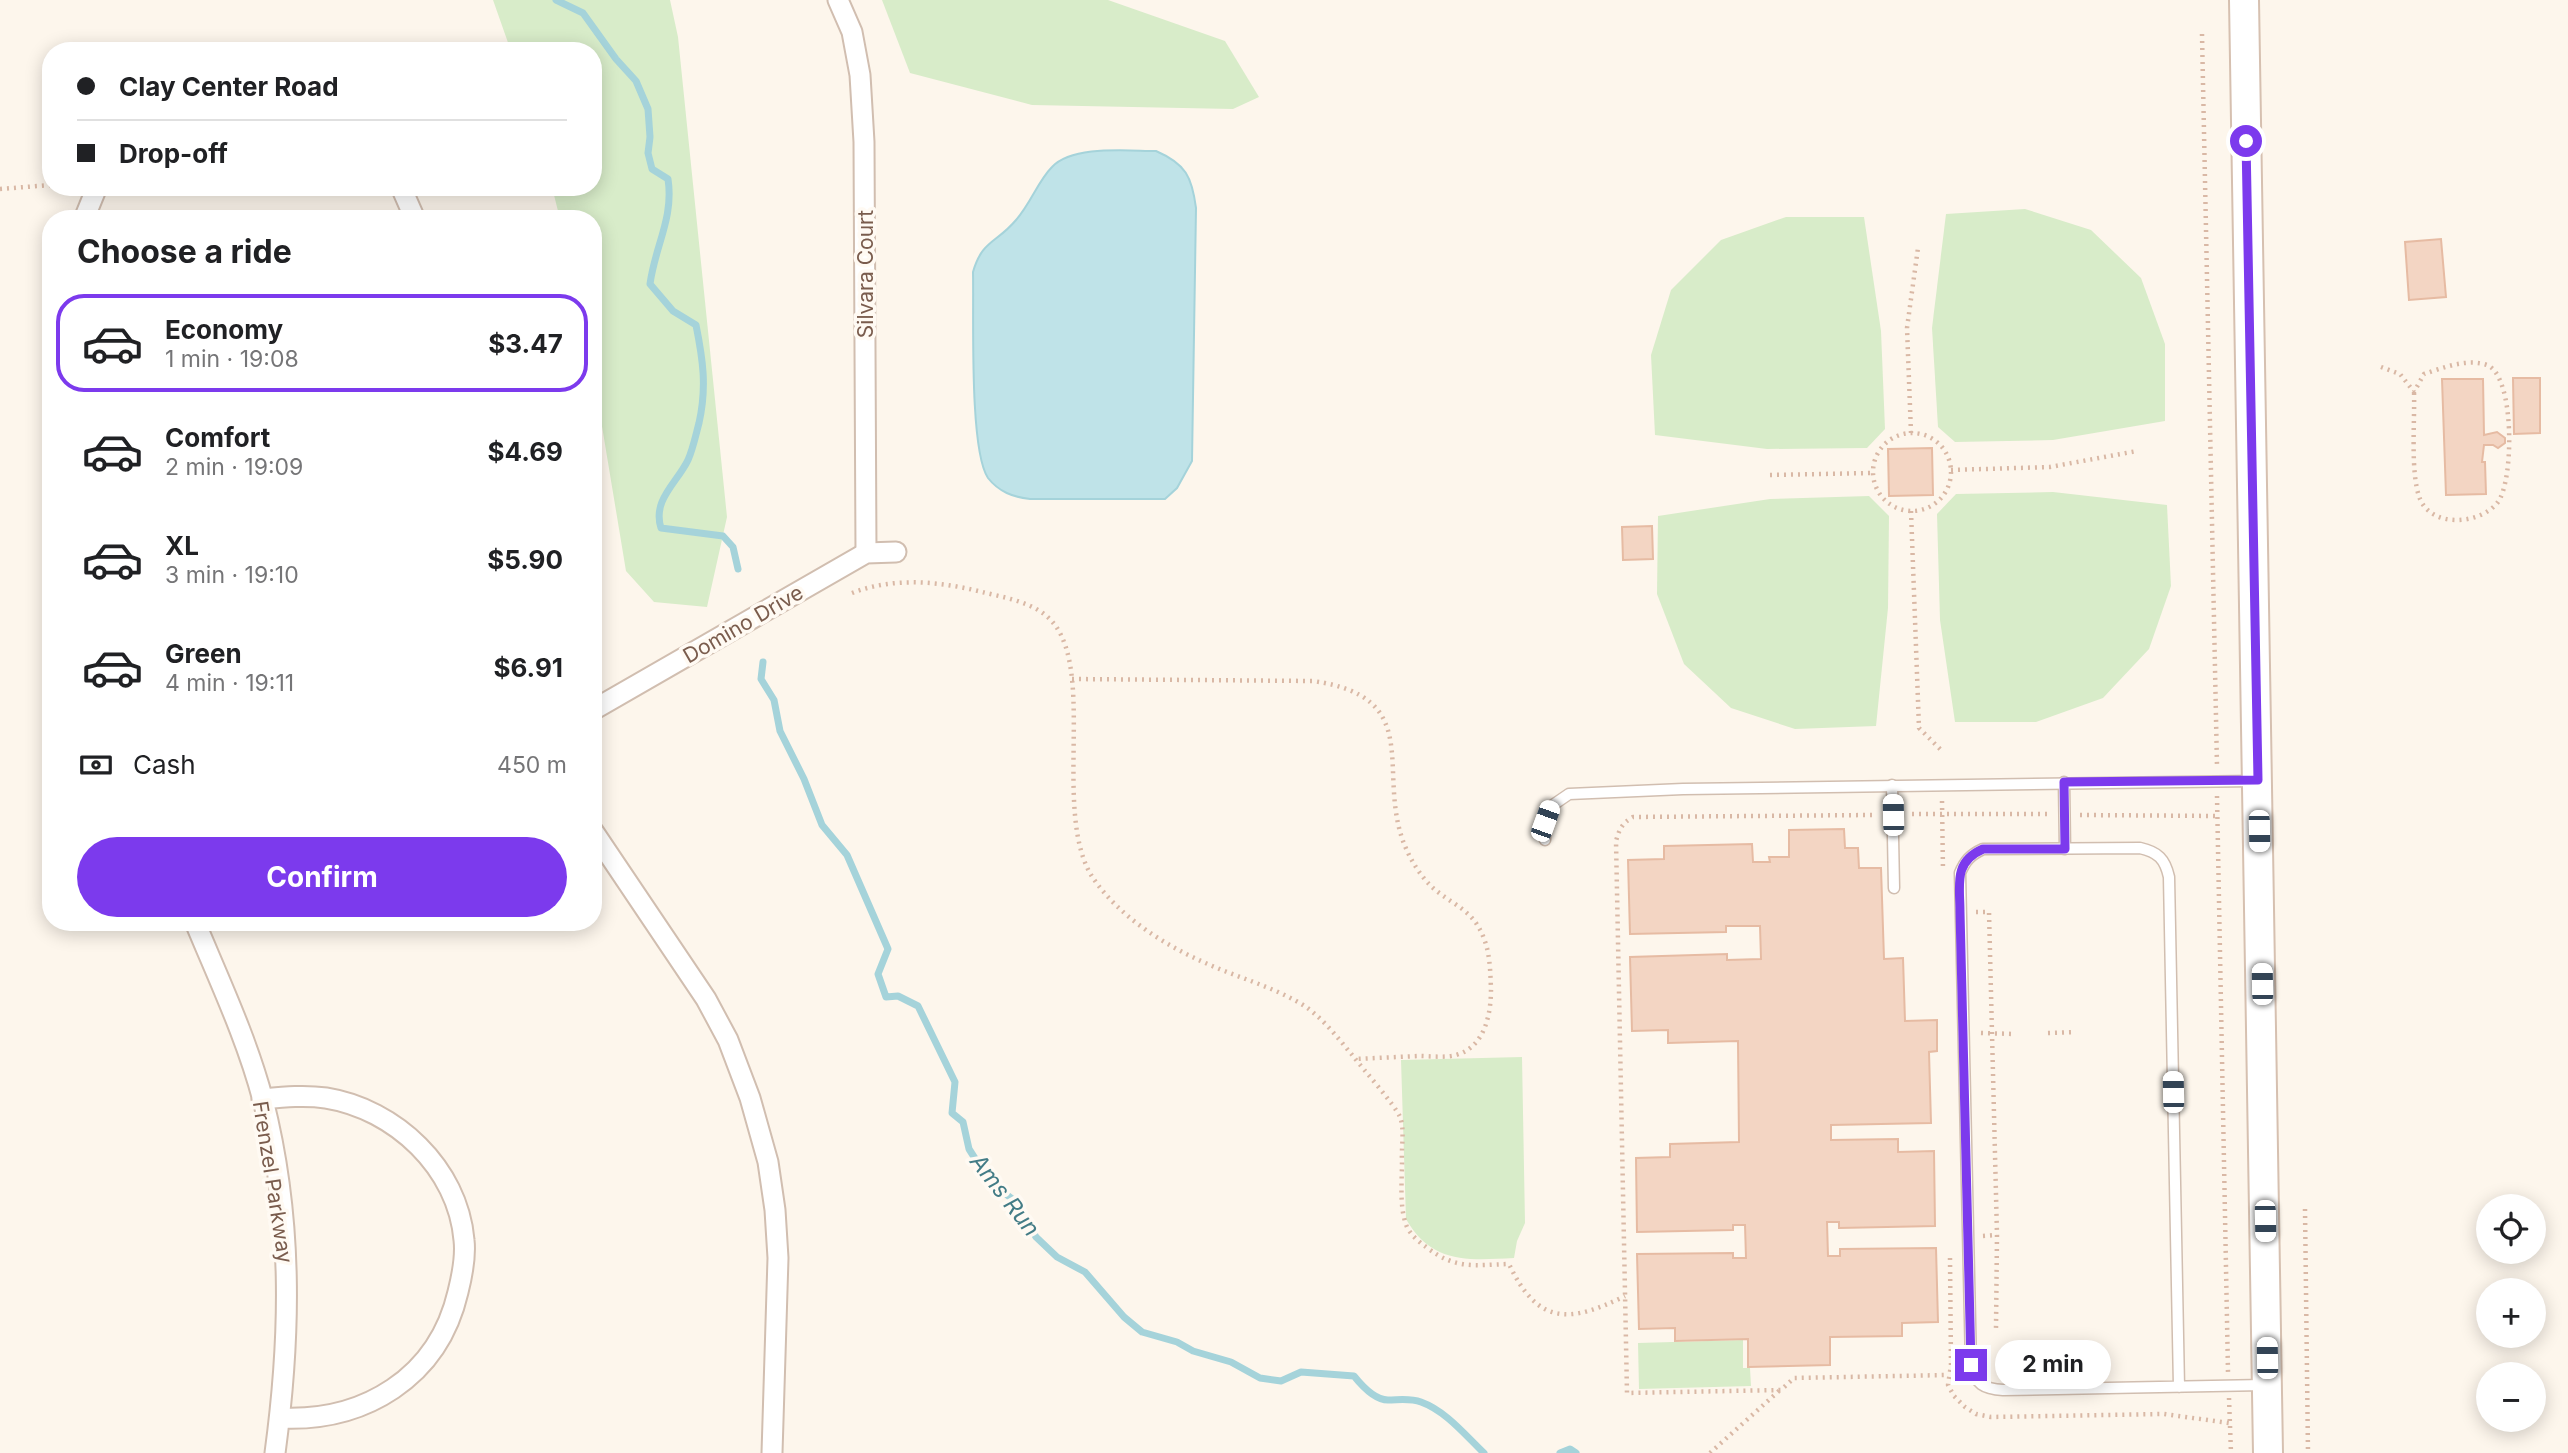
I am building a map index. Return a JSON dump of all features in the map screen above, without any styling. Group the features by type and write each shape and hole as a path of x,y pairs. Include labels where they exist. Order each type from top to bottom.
{"street":[{"name":"Silvara Court","path":"838,0 852,32 860,75 864,142 866,553"},
{"path":"2244,0 2268,1453"},
{"name":"Domino Drive","path":"602,705 866,553 897,552"},
{"path":"602,844 706,999 728,1040 750,1098 768,1162 778,1258 772,1453"},
{"name":"Frenzel Parkway","path":"199,931 234,1014 262,1099 284,1225 288,1322 275,1453"},
{"path":"262,1099 294,1096 325,1098 369,1111 399,1128 414,1140 446,1183 456,1207 464,1240 463,1271 455,1306 446,1329 428,1356 408,1377 388,1394 350,1410 331,1416 279,1418"}],"lane":[{"path":"1545,839 1545,821 1550,807 1569,794 1657,789 2258,780"},
{"path":"2064,782 2065,849"},
{"path":"1892,785 1894,888"},
{"path":"2179,1387 2169,877 2166,864 2160,855 2140,848 1983,849 1965,861 1960,873 1973,1376 1988,1390 2179,1387 2267,1385"}],"path":[{"path":"2202,34 2217,761"},
{"path":"0,189 42,186"},
{"path":"1911,433 1907,328 1918,248"},
{"path":"2381,367 2400,374 2414,392 2416,479 2421,501 2433,514 2455,520 2472,520 2499,501 2506,483 2510,462 2506,405 2500,376 2487,365 2460,363 2424,374 2414,392"},
{"path":"1911,433 1934,440 1949,458 1951,470 1950,483 1944,494 1924,509 1911,511 1899,509 1881,495 1873,473 1875,461 1888,442 1911,433"},
{"path":"1951,470 2050,467 2137,451"},
{"path":"1770,475 1873,473"},
{"path":"1911,511 1919,728 1941,750"},
{"path":"852,593 888,582 911,582 971,589 1016,600 1045,614 1065,639 1072,679 1074,813 1083,860 1108,898 1162,941 1200,961 1300,1003 1328,1027 1401,1118 1403,1210 1407,1228 1415,1239 1448,1262 1462,1265 1509,1264 1520,1287 1536,1304 1556,1314 1575,1315 1598,1309 1625,1296"},
{"path":"1072,679 1313,681 1339,685 1357,693 1373,705 1385,720 1391,740 1402,838 1413,863 1431,886 1475,921 1488,944 1491,1007 1486,1027 1471,1046 1456,1055 1355,1059"},
{"path":"1942,801 1943,876"},
{"path":"2217,801 2231,1453"},
{"path":"1912,814 2050,814"},
{"path":"1781,1390 1627,1393 1616,841 1624,822 1633,817 1872,815"},
{"path":"2080,815 2218,816"},
{"path":"1960,912 1989,912 1997,1235 1996,1328"},
{"path":"2048,1033 2076,1032"},
{"path":"1981,1033 2015,1034"},
{"path":"2305,1209 2308,1453"},
{"path":"1983,1236 1997,1235"},
{"path":"1950,1249 1951,1365 1948,1385 1954,1396 1976,1414 1991,1417 2164,1414 2229,1423"},
{"path":"1710,1453 1794,1378 1948,1375"}],"green space":[{"path":"493,0 670,0 678,37 727,517 707,607 654,602 626,571 602,426 602,210 558,210 554,196 602,196 602,42 508,42"},
{"path":"882,0 1108,0 1225,41 1259,97 1233,109 1032,105 910,73"},
{"path":"2025,209 2091,230 2141,278 2165,344 2165,421 2053,440 1955,442 1938,427 1932,328 1946,214"},
{"path":"1786,217 1864,217 1881,331 1885,429 1867,448 1767,449 1655,435 1651,355 1671,290 1721,240"},
{"path":"2053,492 2167,505 2171,586 2149,649 2103,698 2036,722 1955,722 1940,620 1937,514 1956,494"},
{"path":"1869,496 1889,516 1888,608 1876,726 1795,729 1731,708 1684,664 1657,594 1658,516 1770,499"},
{"path":"1522,1057 1525,1223 1517,1241 1514,1258 1467,1259 1440,1252 1416,1234 1406,1219 1401,1060"},
{"path":"1743,1340 1743,1368 1750,1368 1751,1386 1639,1389 1638,1343"}],"water":[{"path":"1156,151 1174,161 1186,173 1196,208 1192,461 1177,488 1165,499 1030,499 1007,493 988,478 978,440 973,348 973,272 977,262 986,248 1016,220 1047,173 1061,160 1086,152"}],"building":[{"path":"2441,239 2446,297 2409,300 2405,242"},
{"path":"2513,378 2540,378 2540,433 2514,434"},
{"path":"2442,379 2483,379 2484,435 2497,432 2505,438 2505,443 2498,448 2484,445 2482,462 2485,462 2486,494 2446,495"},
{"path":"1932,448 1933,495 1889,496 1888,449"},
{"path":"1652,526 1653,559 1623,560 1622,527"},
{"path":"1844,829 1845,848 1858,848 1859,868 1881,868 1884,959 1903,958 1905,1021 1937,1020 1937,1051 1929,1052 1931,1123 1831,1125 1831,1140 1898,1139 1898,1152 1934,1151 1935,1226 1839,1228 1839,1222 1827,1222 1828,1256 1840,1256 1840,1249 1936,1248 1938,1322 1902,1323 1902,1336 1830,1337 1830,1365 1748,1367 1748,1339 1675,1341 1675,1328 1639,1329 1637,1254 1733,1253 1733,1258 1746,1258 1745,1225 1733,1225 1733,1230 1637,1232 1636,1158 1670,1157 1670,1144 1739,1142 1738,1041 1668,1043 1668,1030 1632,1031 1630,957 1727,954 1727,960 1761,959 1760,926 1726,926 1726,932 1630,934 1628,860 1664,859 1664,846 1752,844 1753,862 1770,862 1769,857 1789,857 1789,830"}],"waterway":[{"name":"Ams Run","path":"556,0 583,13 616,59 636,81 648,109 648,153 652,169 668,179 666,219 650,284 673,311 696,325 703,385 699,423 693,446 688,460 663,500 659,518 661,528 723,536 733,547 738,569"},
{"name":"Ams Run","path":"763,662 761,679 774,700 780,731 804,779 822,825 847,855 888,949 878,974 886,997 898,996 918,1006 955,1082 952,1113 963,1122 969,1149 990,1182 1015,1201 1036,1237 1057,1257 1085,1272 1124,1317 1142,1332 1231,1362 1260,1378 1281,1381 1301,1372 1354,1376 1378,1398 1413,1400 1439,1411 1484,1453"},
{"name":"Ams Run","path":"1560,1453 1570,1449 1576,1453"}],"route":[{"path":"1971,1365 1960,912 1960,873 1965,861 1983,849 2065,849 2064,782 2258,780 2246,141"}]}
